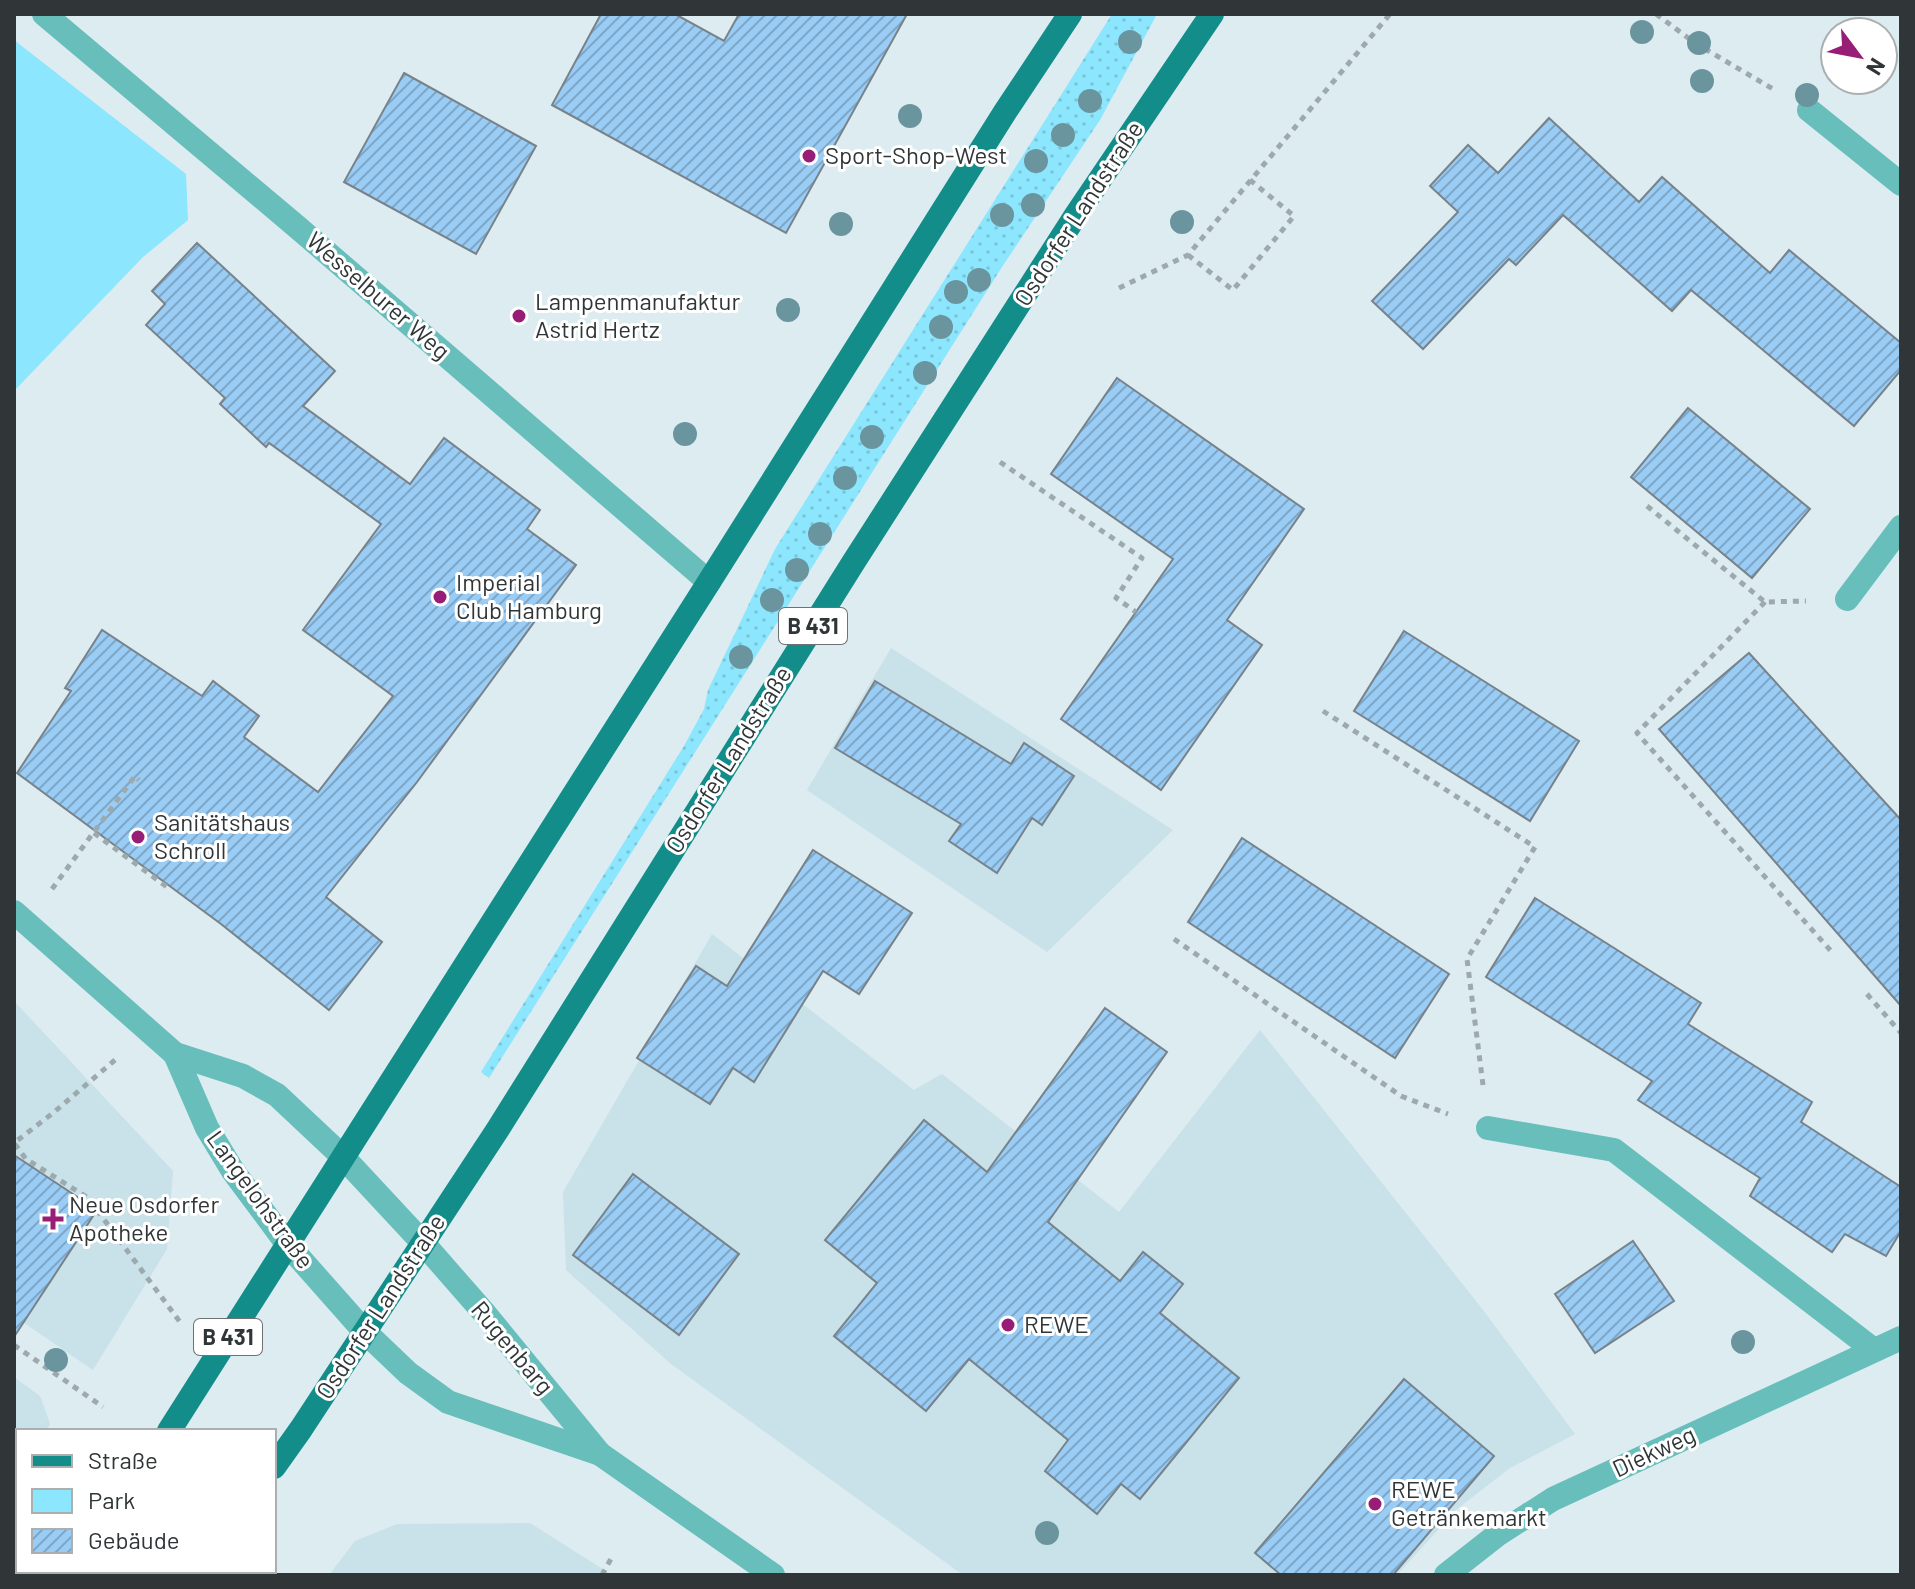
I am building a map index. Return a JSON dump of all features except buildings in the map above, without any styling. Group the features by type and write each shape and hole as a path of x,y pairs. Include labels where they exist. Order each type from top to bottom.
{"main road":[{"name":"B 431","path":"170,1429 1070,14"},
{"name":"Osdorfer Landstraße","path":"276,1464 498,1129 1076,215 1212,14"}],"street":[{"name":"Wesselburer Weg","path":"44,14 308,236 709,582"},
{"path":"1809,110 1901,184"},
{"path":"1847,599 1901,527"},
{"name":"Langelohstraße","path":"20,917 175,1054 243,1076 277,1095 343,1157 423,1243"},
{"name":"Langelohstraße","path":"175,1054 207,1128 233,1171 288,1245 365,1332"},
{"path":"1488,1128 1614,1150 1874,1350"},
{"name":"Rugenbarg","path":"423,1243 600,1454 773,1575"},
{"name":"Rugenbarg","path":"365,1332 408,1373 448,1402 600,1454"},
{"name":"Diekweg","path":"1446,1575 1497,1535 1553,1499 1901,1338"}],"path":[{"path":"1119,288 1188,255 1390,14"},
{"path":"1656,14 1695,43 1809,110"},
{"path":"1188,255 1233,290 1294,216 1250,180"},
{"path":"1000,462 1142,558 1116,598 1136,612"},
{"path":"1647,506 1765,602 1847,599"},
{"path":"1765,602 1637,733 1831,951"},
{"path":"1174,939 1401,1096 1488,1128 1467,959 1535,847 1323,711"},
{"path":"20,917 94,833 135,776 139,780"},
{"path":"94,833 167,887 169,885"},
{"path":"1867,994 1901,1033"},
{"path":"149,1031 14,1143 26,1159 93,1201 180,1322"},
{"path":"14,1345 103,1407"},
{"path":"602,1575 612,1557"}],"shaded area":[{"path":"891,648 1173,830 1047,952 807,790"},
{"path":"712,934 914,1090 942,1074 1119,1212 1260,1030 1480,1306 1575,1434 1510,1468 1457,1509 1397,1575 963,1575 671,1364 566,1270 563,1192"},
{"path":"14,1001 173,1171 167,1249 93,1370 14,1316"},
{"path":"14,1377 40,1396 50,1424 47,1429 16,1429 14,1478"},
{"path":"530,1523 612,1575 329,1575 355,1541 397,1524"}],"green space":[{"path":"1112,14 1157,14 1100,120 1002,267 489,1078 481,1072 684,746 704,709 708,690 775,549"},
{"path":"14,40 186,174 188,220 143,257 14,391"}],"place":[{"name":"Sport-Shop-West","path":"809,156"},
{"name":"Lampenmanufaktur Astrid Hertz","path":"519,316"},
{"name":"Imperial Club Hamburg","path":"440,597"},
{"name":"Sanitätshaus Schroll","path":"138,837"},
{"name":"Neue Osdorfer Apotheke","path":"53,1219"},
{"name":"REWE","path":"1008,1325"},
{"name":"REWE Getränkemarkt","path":"1375,1504"}]}
